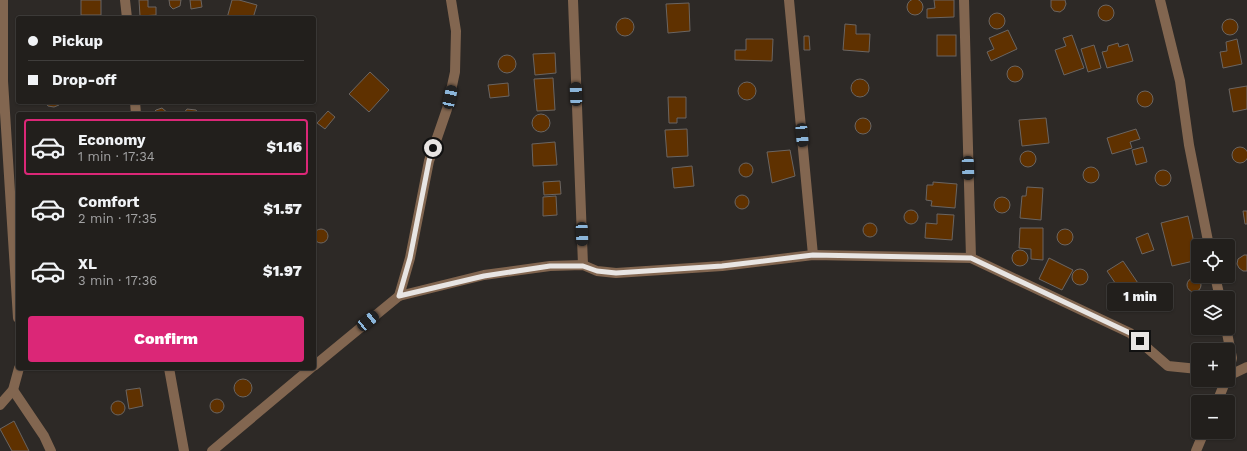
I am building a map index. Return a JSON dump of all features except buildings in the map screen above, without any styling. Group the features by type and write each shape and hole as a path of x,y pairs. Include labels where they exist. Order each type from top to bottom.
{"street":[{"path":"3,0 3,81 16,286"},
{"path":"125,0 127,16"},
{"path":"399,296 410,258 429,161 447,109 455,72 456,31 452,0"},
{"path":"573,0 583,266"},
{"path":"789,0 813,255"},
{"path":"964,0 971,258"},
{"path":"1160,0 1180,81 1189,145 1209,239"},
{"path":"316,364 399,296 484,276 550,266 583,266 597,271 616,273 722,266 813,255 971,258 1130,333 1168,366 1191,368"},
{"path":"1235,372 1247,367"},
{"path":"0,405 13,390 19,370"},
{"path":"169,370 184,451"},
{"path":"212,451 309,370"},
{"path":"13,390 44,436 50,451"},
{"path":"1196,451 1201,439"}],"route":[{"path":"433,148 429,161 410,258 399,296 484,276 550,266 583,266 597,271 616,273 722,266 813,255 971,258 1130,333 1140,341"}]}
